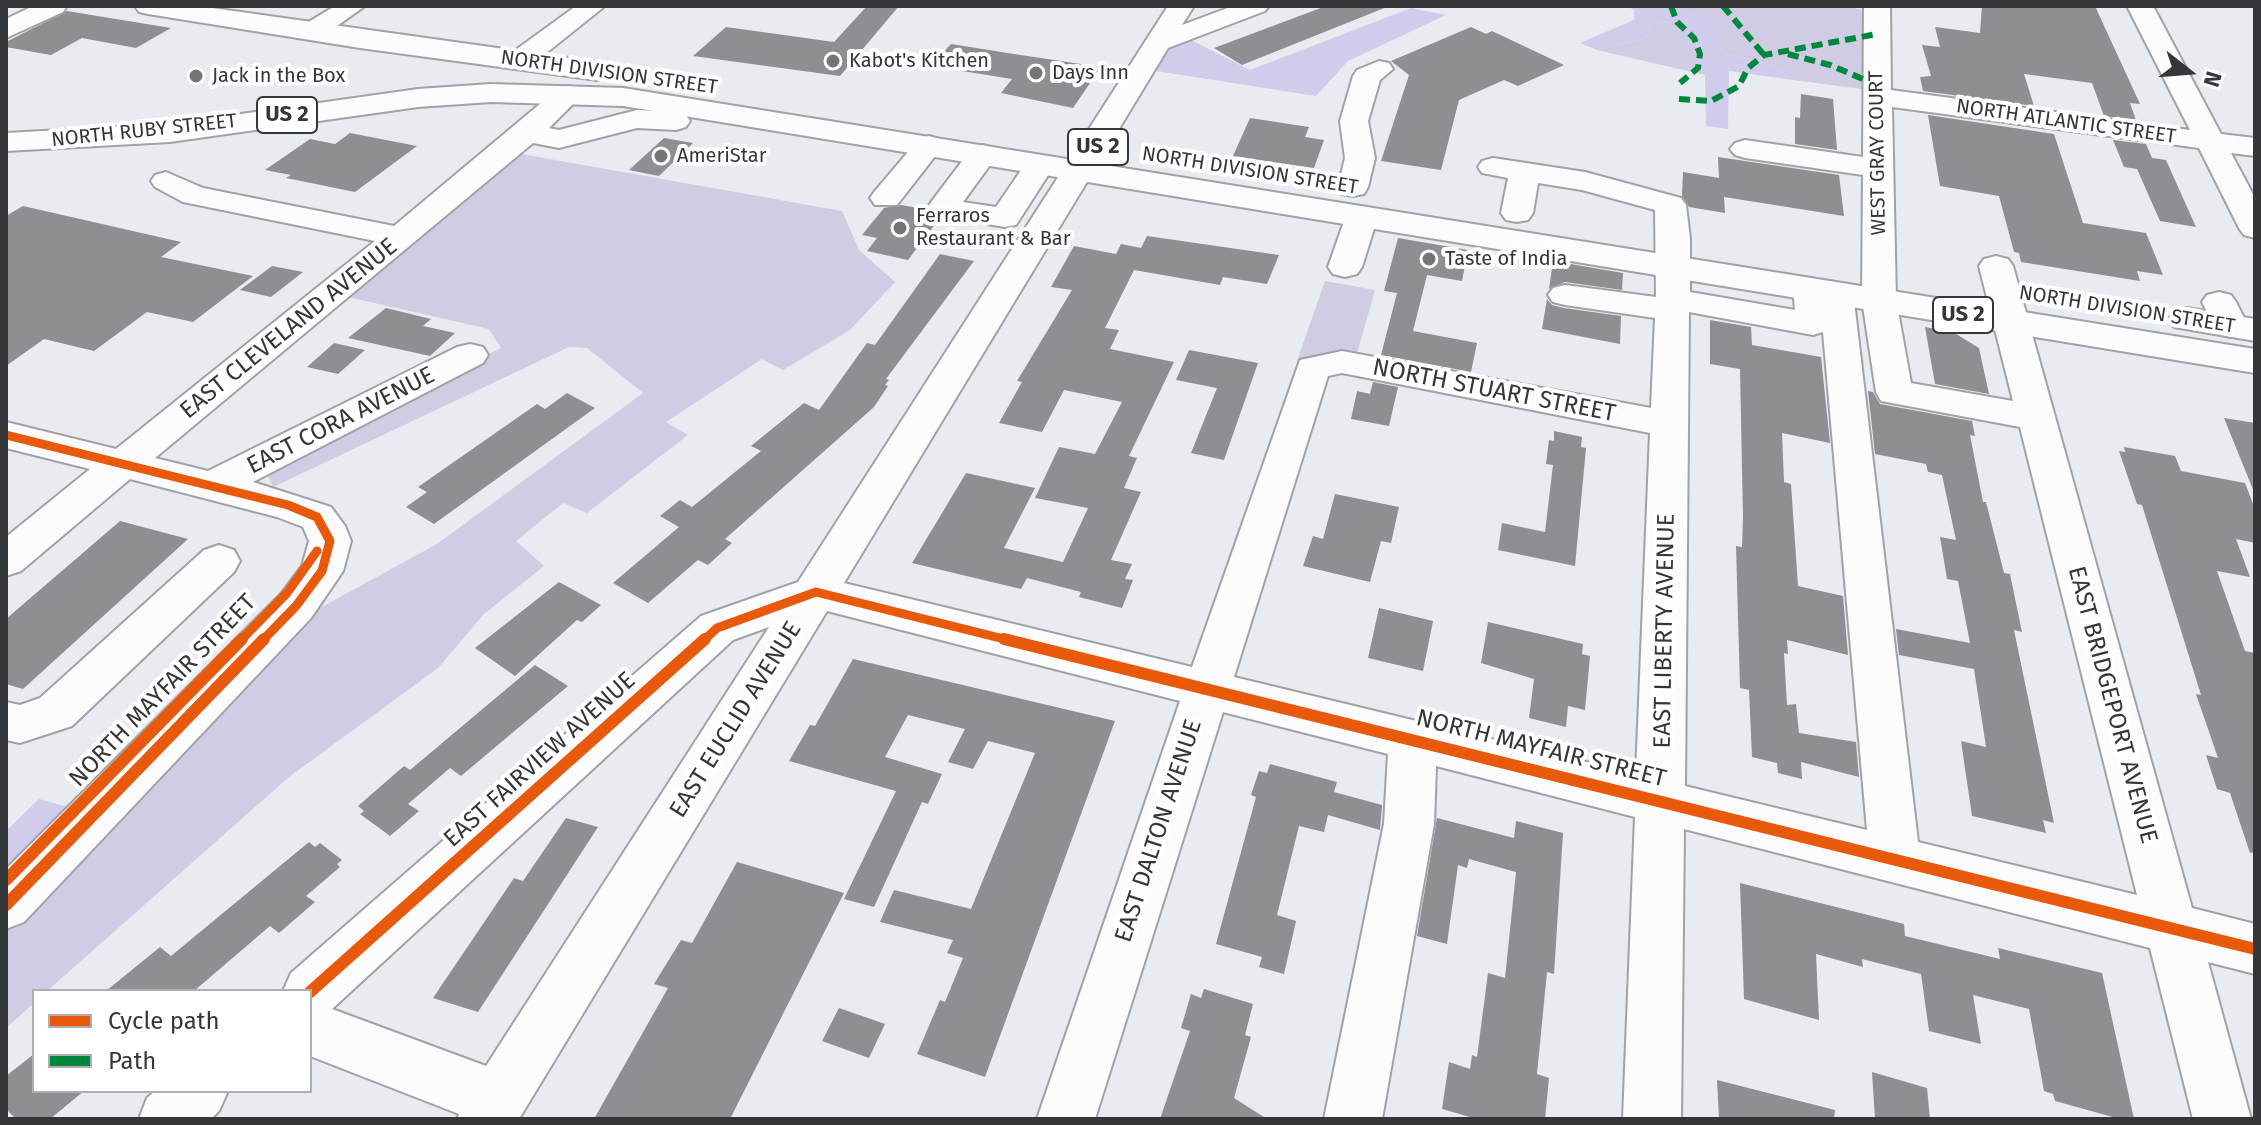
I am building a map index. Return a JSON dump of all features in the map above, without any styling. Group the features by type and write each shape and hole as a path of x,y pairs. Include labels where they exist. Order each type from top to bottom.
{"main road":[{"path":"6,9 12,6"},
{"path":"6,30 54,6"},
{"name":"NORTH DIVISION STREET","path":"148,6 311,32 856,107 1076,159 1358,202 1517,213 1673,279 2003,293 2235,319"},
{"name":"NORTH DIVISION STREET","path":"569,94 684,114 983,154 1076,159"},
{"name":"NORTH RUBY STREET","path":"6,142 170,133 418,98 569,94"},
{"name":"NORTH DIVISION STREET","path":"1358,202 1673,279 1823,291 1879,286"},
{"name":"NORTH DIVISION STREET","path":"2003,293 2255,361"}],"street":[{"path":"311,32 352,6"},
{"path":"520,60 592,6"},
{"path":"983,154 943,208 1005,218 1076,159 1181,6"},
{"path":"1220,6 1251,8"},
{"name":"WEST GRAY COURT","path":"1875,6 1879,286 1894,392 2035,417"},
{"path":"2140,6 2255,228"},
{"path":"1158,43 1251,8"},
{"path":"1345,267 1358,202 1360,158 1354,121 1367,76 1379,69"},
{"name":"EAST CLEVELAND AVENUE","path":"6,560 402,237 543,136 569,94"},
{"name":"NORTH ATLANTIC STREET","path":"1877,97 2255,147"},
{"path":"543,136 576,150 667,129 684,114"},
{"path":"886,198 929,145"},
{"path":"1745,149 1878,168"},
{"name":"EAST EUCLID AVENUE","path":"492,1109 816,592 1076,159"},
{"path":"1493,167 1525,171 1517,213"},
{"name":"EAST LIBERTY AVENUE","path":"1525,171 1585,181 1670,205 1673,279 1652,1119"},
{"path":"166,181 194,195 402,237"},
{"path":"1565,295 1673,279"},
{"path":"1823,291 1895,859"},
{"name":"EAST BRIDGEPORT AVENUE","path":"2003,293 2222,1119"},
{"name":"EAST CORA AVENUE","path":"212,486 470,355"},
{"name":"NORTH STUART STREET","path":"1318,365 1342,362 1670,424"},
{"name":"EAST DALTON AVENUE","path":"1066,1119 1309,374 1318,365"},
{"name":"NORTH MAYFAIR STREET","path":"6,435 288,505 317,517 325,526 330,541 328,555 312,586 6,905"},
{"path":"6,721 20,724 56,712 219,561"},
{"name":"NORTH MAYFAIR STREET","path":"816,592 2255,949"},
{"name":"EAST FAIRVIEW AVENUE","path":"312,990 717,628 816,592"},
{"path":"1353,1119 1409,824 1413,738"},
{"path":"312,1029 492,1109"},
{"path":"168,1119 197,1093"}],"shaded area":[{"path":"1627,6 1677,6 1702,18 1724,22 1729,32 1716,44 1725,53 1775,66 1789,73 1793,80 1729,71 1728,129 1706,126 1705,75 1688,71 1698,54 1688,29 1673,22 1655,23 1645,39 1597,50 1580,43 1634,20 1634,10"},
{"path":"1677,6 1847,6 1862,10 1862,89 1793,80 1789,73 1775,66 1725,53 1716,44 1724,23 1702,18"},
{"path":"1411,8 1446,15 1348,61 1316,96 1156,71 1170,48 1189,39 1250,70"},
{"path":"1673,22 1688,29 1699,54 1688,71 1597,50 1645,39 1655,23"},
{"path":"516,153 842,211 859,250 895,282 850,330 783,370 762,359 666,422 688,435 587,513 563,503 516,541 544,566 484,614 438,668 289,777 49,989 32,989 32,1005 6,1028 6,929 313,605 320,608 437,544 643,393 587,348 569,347 273,487 268,476 276,459 501,348 489,329 348,297"},
{"path":"1325,281 1375,290 1356,357 1325,354 1297,361"},
{"path":"39,799 71,808 6,874 6,831"}],"building":[{"path":"867,6 899,6 840,76 693,56 726,27 834,42"},
{"path":"1326,6 1387,7 1242,65 1214,48"},
{"path":"1982,6 2095,6 2140,104 2130,103 2136,120 2104,116 2092,83 2024,74 2034,106 1923,91 1920,77 1931,76 1922,45 1940,47 1935,27 1980,33"},
{"path":"67,11 171,28 136,48 82,38 51,55 6,47 6,42"},
{"path":"1471,27 1486,34 1492,31 1564,65 1518,86 1504,80 1459,100 1441,170 1381,161 1409,75 1391,61"},
{"name":"Days Inn","path":"951,44 1101,67 1073,108 1001,93 1012,79 931,66"},
{"path":"1801,94 1833,99 1837,150 1795,144 1795,117 1800,118"},
{"path":"1928,115 2054,134 2083,223 2146,233 2163,275 2137,271 2140,281 2021,262 2019,253 2014,252 1999,196 1940,186"},
{"path":"1250,118 1309,127 1305,137 1324,140 1314,168 1233,156"},
{"path":"350,133 417,146 355,192 286,178 291,175 265,170 310,139 335,144"},
{"name":"AmeriStar","path":"664,138 693,143 659,176 629,170"},
{"path":"2113,140 2146,144 2152,158 2166,160 2196,227 2160,221 2137,169 2124,167"},
{"path":"1718,157 1839,175 1844,216 1724,197 1725,213 1689,207 1682,196 1683,172 1719,178"},
{"name":"Ferraros Restaurant & Bar","path":"901,205 924,209 930,217 939,219 908,260 867,251 877,238 862,235 884,208"},
{"path":"23,206 181,242 161,257 253,276 193,322 147,312 94,351 44,339 6,366 6,216"},
{"path":"1147,236 1279,255 1267,284 1223,277 1220,285 1134,270 1105,328 1119,330 1110,349 1174,362 1129,456 1137,458 1124,488 1141,492 1111,560 1132,564 1125,579 1133,580 1122,608 1079,597 1081,592 1027,578 1021,589 912,563 966,473 1035,488 1004,548 1063,562 1088,508 1035,498 1059,447 1095,454 1122,402 1064,390 1042,432 999,423 1022,382 1017,381 1072,290 1051,287 1074,246 1116,254 1121,244 1141,248"},
{"path":"1398,238 1468,250 1462,281 1427,275 1413,331 1477,343 1471,372 1381,355 1397,293 1384,291"},
{"path":"940,254 974,261 886,379 889,380 885,385 888,386 874,407 725,539 732,543 708,565 698,560 648,603 613,583 679,527 660,516 680,500 692,507 761,451 751,446 804,403 819,410 867,343 875,345"},
{"path":"1553,261 1623,273 1622,290 1565,282 1549,289"},
{"path":"272,266 303,272 271,297 240,290"},
{"path":"1547,299 1552,305 1564,308 1621,316 1620,344 1542,329"},
{"path":"386,308 431,319 423,326 455,333 430,356 348,338"},
{"path":"1710,320 1751,327 1752,345 1821,357 1830,443 1782,433 1784,482 1791,484 1798,586 1843,596 1848,655 1787,640 1788,654 1784,653 1787,705 1796,704 1799,733 1856,742 1859,777 1801,762 1802,779 1778,773 1777,763 1752,757 1749,690 1740,688 1736,546 1742,547 1743,517 1740,369 1710,364"},
{"path":"1925,327 1953,332 1979,348 1989,394 1935,384"},
{"path":"334,343 365,350 338,374 307,367"},
{"path":"1189,350 1258,363 1224,460 1191,453 1217,388 1176,380"},
{"path":"1373,382 1398,387 1389,426 1351,419 1357,391 1370,394"},
{"path":"1868,391 1873,392 1880,404 1972,421 1975,436 1970,435 1983,502 1986,502 2004,573 2010,574 2022,632 2014,630 2054,823 2043,820 2046,833 1972,816 1961,741 1986,747 1974,669 1899,655 1896,629 1970,643 1958,581 1947,579 1940,537 1956,540 1942,475 1928,472 1926,464 1875,454"},
{"path":"567,393 595,408 434,524 406,507 427,492 418,487 537,404 545,409"},
{"path":"2224,418 2255,423 2255,492 2254,492"},
{"path":"1554,431 1582,437 1581,447 1586,448 1575,566 1498,550 1502,523 1545,532 1553,465 1546,464 1549,440 1554,441"},
{"path":"2124,447 2175,456 2181,471 2245,483 2255,509 2255,543 2236,539 2250,577 2217,571 2245,651 2255,653 2255,852 2250,853 2230,793 2217,789 2206,755 2218,758 2196,694 2201,695 2142,505 2137,504 2119,451 2125,452"},
{"path":"1335,494 1399,507 1391,543 1381,541 1370,582 1303,566 1313,536 1323,539"},
{"path":"120,521 188,539 23,689 6,684 6,619"},
{"path":"559,582 601,605 582,622 577,620 515,676 475,648"},
{"path":"1379,608 1433,621 1423,671 1368,658"},
{"path":"1488,622 1583,644 1582,654 1590,656 1585,710 1568,706 1566,727 1529,718 1534,679 1481,663"},
{"path":"853,659 1115,721 985,1077 917,1054 940,1000 945,1002 963,958 947,953 953,940 880,922 894,890 971,909 1035,753 988,741 973,769 948,762 965,729 908,715 885,757 942,774 928,804 922,802 874,907 844,899 896,791 789,761 810,725 815,726"},
{"path":"535,665 568,686 461,776 450,768 408,804 419,811 390,836 360,814 364,811 358,806 404,766 410,770"},
{"path":"1270,764 1337,782 1334,792 1382,805 1380,830 1328,815 1324,832 1299,826 1277,915 1296,921 1284,974 1259,967 1262,957 1216,944 1256,797 1251,795 1259,771 1267,773"},
{"path":"566,818 598,827 478,1012 433,998 514,878 523,881"},
{"path":"1437,818 1514,838 1516,821 1563,833 1554,974 1547,972 1537,1074 1549,1078 1545,1119 1477,1119 1442,1109 1449,1062 1470,1069 1472,1055 1477,1057 1488,973 1505,978 1516,872 1469,859 1467,868 1458,865 1447,944 1417,936"},
{"path":"309,842 315,847 320,843 342,860 337,864 340,867 306,896 315,902 279,933 270,926 196,989 108,989 160,947 171,956"},
{"path":"737,862 844,893 730,1119 594,1119 668,988 654,984 681,940 692,943"},
{"path":"1740,883 1904,924 1905,936 2000,959 1998,948 2102,973 2134,1119 2120,1119 2055,1101 2053,1094 2044,1091 2029,1009 1973,995 1981,1044 1929,1031 1921,974 1862,959 1863,967 1816,954 1819,1020 1744,999"},
{"path":"1204,989 1253,1004 1245,1035 1251,1037 1234,1098 1267,1119 1160,1119 1190,1031 1181,1028 1191,994 1201,998"},
{"path":"839,1008 885,1024 869,1058 822,1041"},
{"path":"32,1056 32,1093 82,1093 50,1119 16,1119 6,1109 6,1076"},
{"path":"1872,1072 1927,1088 1930,1119 1875,1119"},
{"path":"1717,1080 1835,1110 1834,1119 1719,1119"}],"marked path":[{"path":"1671,6 1677,22 1694,38 1700,54 1698,68 1680,83"},
{"path":"1723,6 1764,55"},
{"path":"1679,99 1711,101 1739,86 1748,68 1764,55 1877,34"},
{"path":"1788,54 1830,65 1877,85"}],"cycle path":[{"path":"6,435 288,505 317,517 325,526 330,541 322,571 296,606 6,905"},
{"path":"6,880 287,593 317,551"},
{"path":"312,990 717,628 816,592 2255,949"}],"place":[{"name":"Kabot's Kitchen","path":"833,61"},
{"name":"Days Inn","path":"1036,73"},
{"name":"Jack in the Box","path":"196,76"},
{"name":"AmeriStar","path":"661,156"},
{"name":"Ferraros Restaurant & Bar","path":"900,228"},
{"name":"Taste of India","path":"1429,259"}]}
